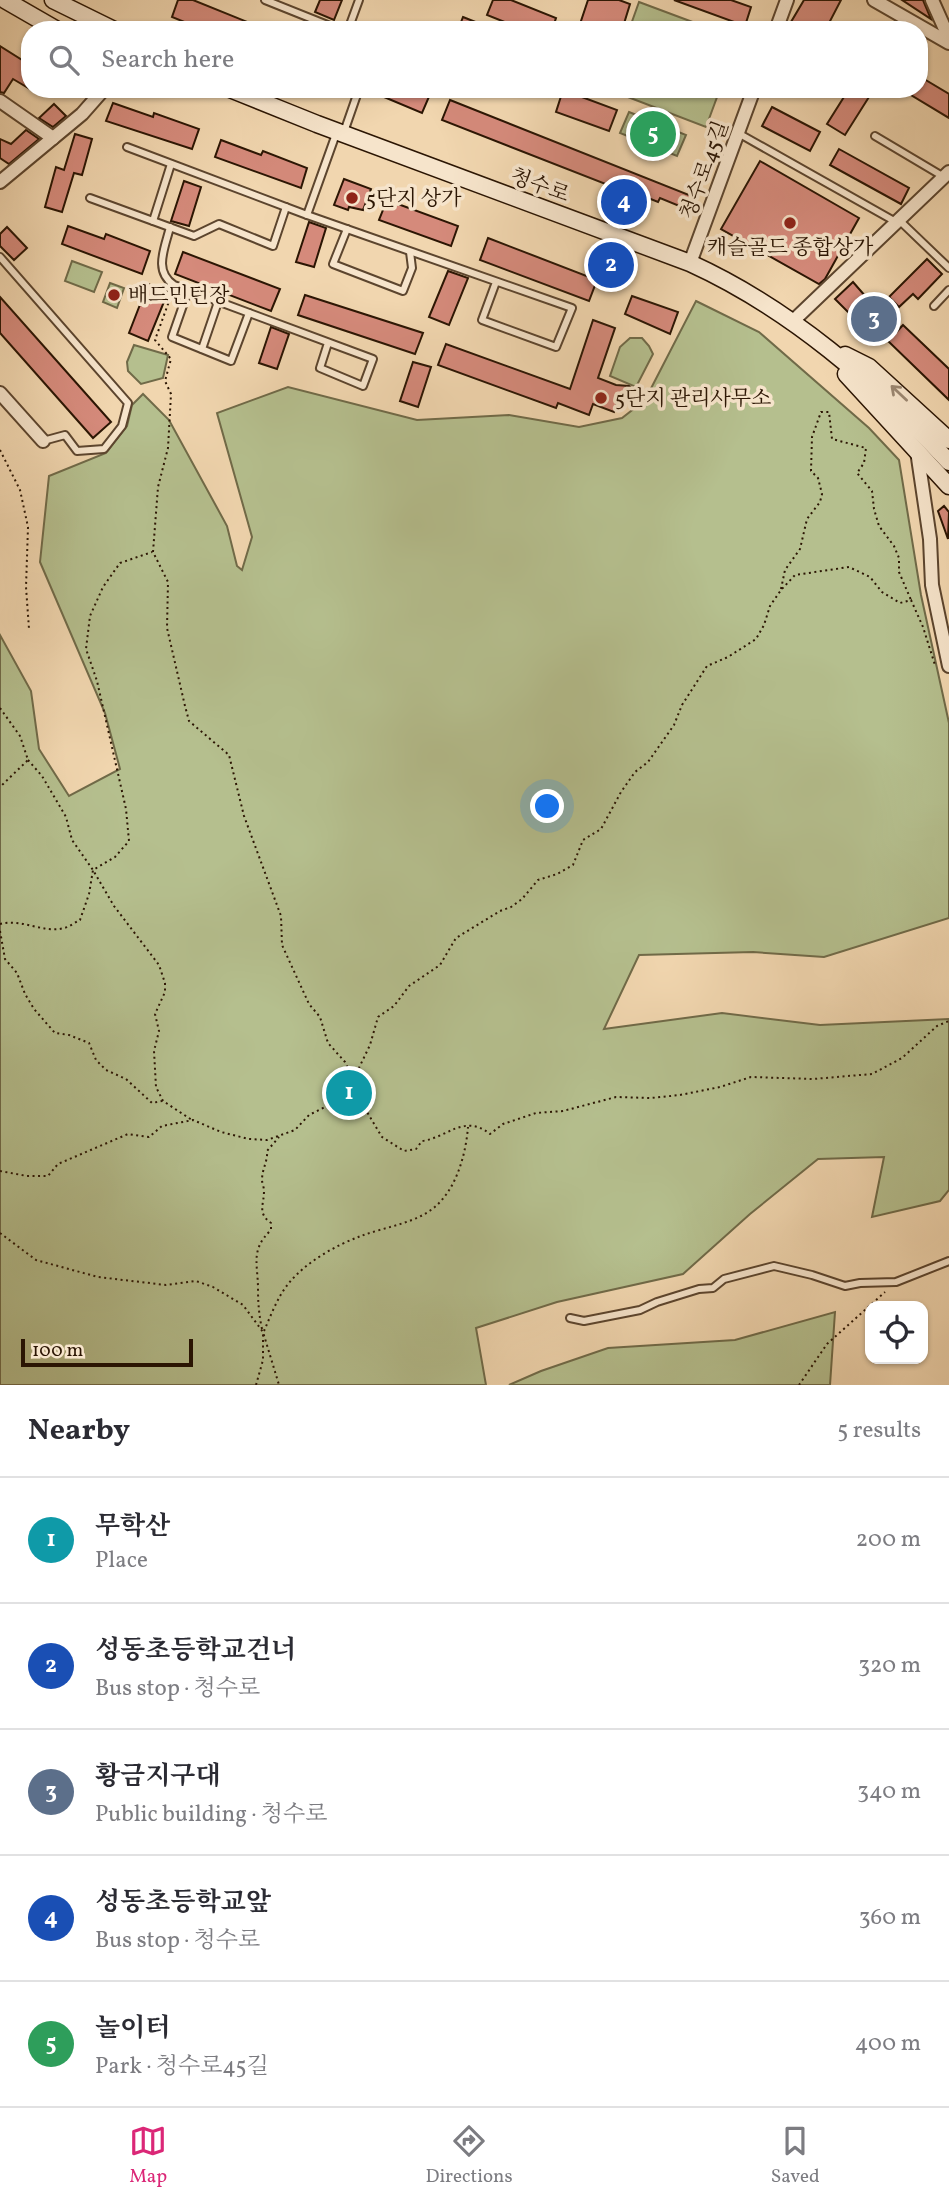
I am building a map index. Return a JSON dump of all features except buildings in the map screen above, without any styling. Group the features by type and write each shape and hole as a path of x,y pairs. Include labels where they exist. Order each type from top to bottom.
{"main road":[{"path":"5,0 41,21"},
{"path":"53,0 96,21"},
{"name":"청수로","path":"252,98 691,264 732,282 824,344 869,368 949,440"},
{"name":"청수로","path":"824,344 884,397 949,462"},
{"name":"청수로","path":"824,344 854,385 949,486"}],"street":[{"path":"779,21 787,0"},
{"path":"874,0 911,21"},
{"path":"932,0 949,38"},
{"path":"928,31 949,43"},
{"path":"3,175 53,138 82,114 96,98"},
{"name":"청수로45길","path":"691,264 751,98"},
{"path":"0,101 53,138"},
{"path":"792,322 947,174"},
{"path":"0,393 43,441"},
{"path":"917,451 930,539 932,585 945,666"}],"lane":[{"path":"265,0 283,3 321,21"},
{"path":"351,21 359,0"},
{"path":"307,215 355,98"},
{"path":"738,132 898,221 949,268"},
{"path":"875,136 947,174"},
{"path":"127,147 307,215 572,308 556,347 482,320 496,282"},
{"path":"153,221 172,164"},
{"path":"90,198 194,236 219,224 274,246 286,207"},
{"path":"170,227 162,265 166,279 174,285 373,359 363,386 320,368 328,343"},
{"path":"346,229 333,264 403,291 412,268 410,252"},
{"path":"0,257 128,402 122,426 104,449 77,451 65,435 43,441"},
{"path":"188,290 172,337 231,361 250,313"},
{"path":"934,306 949,290"},
{"path":"202,349 218,302"},
{"path":"570,1318 584,1321 640,1310 699,1289 713,1288 724,1279 774,1266 812,1275 838,1285 896,1282 949,1261"}],"path":[{"path":"174,285 155,341 171,359 165,381 171,394 168,448 158,487 153,552 168,582 167,628 189,721 229,755 244,816 281,916 282,945 309,1004 320,1017 328,1043 345,1062 352,1078"},
{"path":"781,590 785,570 800,549 807,519 822,495 818,478 811,471 811,446 821,412 829,412 832,439 866,448 864,463 857,473 872,491 879,526 894,546 899,558 899,572 923,627 934,664 945,666"},
{"path":"0,450 19,490 28,527 26,586 29,629"},
{"path":"93,870 116,857 129,841 130,829 97,681 86,649 90,616 103,587 120,563 153,552"},
{"path":"0,708 20,736 28,760 42,776 66,817 72,840 114,905 159,965 165,984 155,1018 159,1031 154,1051 156,1087 163,1101 193,1120 221,1132 267,1140 295,1130 309,1115 325,1107 346,1086 370,1045 378,1017 394,1006 409,986 440,965 456,938 511,907 522,899 538,880 573,865 583,840 601,829 635,772 648,762 674,725 682,705 707,666 728,657 755,639 764,625 770,606 795,575 849,567 870,577 882,592 900,603 911,600"},
{"path":"0,787 28,760"},
{"path":"0,924 25,922 48,928 64,928 80,920 89,894 93,870"},
{"path":"0,931 5,959 17,973 34,1009 55,1032 89,1043 96,1060 110,1074 126,1079 152,1103 163,1101"},
{"path":"346,1086 364,1107 382,1137 404,1151 416,1149 422,1142 433,1140 456,1126 484,1129 490,1135 503,1125 536,1113 564,1111 616,1097 680,1095 751,1077 813,1079 872,1074 902,1058 937,1026 949,1021"},
{"path":"0,1171 27,1176 48,1176 58,1164 128,1135 149,1137 162,1126 193,1120"},
{"path":"256,1385 263,1360 263,1333 289,1283 333,1249 360,1236 421,1216 440,1202 461,1164 468,1126"},
{"path":"279,1385 263,1333 257,1302 255,1264 262,1238 271,1230 271,1223 261,1209 267,1151 280,1136"},
{"path":"0,1233 36,1260 98,1277 166,1285 196,1281 213,1287 243,1306 263,1333"},
{"path":"799,1385 827,1344 896,1282"}],"green space":[{"path":"639,2 690,21 632,21"},
{"path":"630,98 717,98 706,127"},
{"path":"629,112 686,135 677,156 620,133"},
{"path":"72,261 102,272 94,292 65,281"},
{"name":"배드민턴장","path":"110,283 124,288 117,308 103,302"},
{"path":"696,301 759,332 869,428 899,460 921,595 949,723 949,918 824,957 753,952 639,955 604,1029 722,1013 820,1025 949,1019 949,1190 940,1201 872,1217 884,1157 818,1159 750,1214 683,1274 557,1302 476,1328 486,1385 0,1385 0,635 31,691 39,749 69,796 120,769 105,713 40,562 49,476 106,453 127,426 132,405 143,394 169,420 227,526 237,566 242,570 252,537 217,413 288,387 417,420 509,415 579,427 622,418 645,400"},
{"path":"630,338 642,338 653,354 636,387 610,376 620,347"},
{"path":"134,345 168,355 163,378 141,384 128,371 127,362"},
{"path":"835,1312 830,1385 509,1385 608,1348 735,1340"}],"place":[{"name":"놀이터","path":"653,134"},
{"name":"5단지 상가","path":"352,198"},
{"name":"성동초등학교앞","path":"624,202"},
{"name":"캐슬골드 종합상가","path":"790,223"},
{"name":"성동초등학교건너","path":"611,265"},
{"name":"배드민턴장","path":"114,295"},
{"name":"황금지구대","path":"874,319"},
{"name":"5단지 관리사무소","path":"601,398"},
{"name":"무학산","path":"349,1093"}]}
